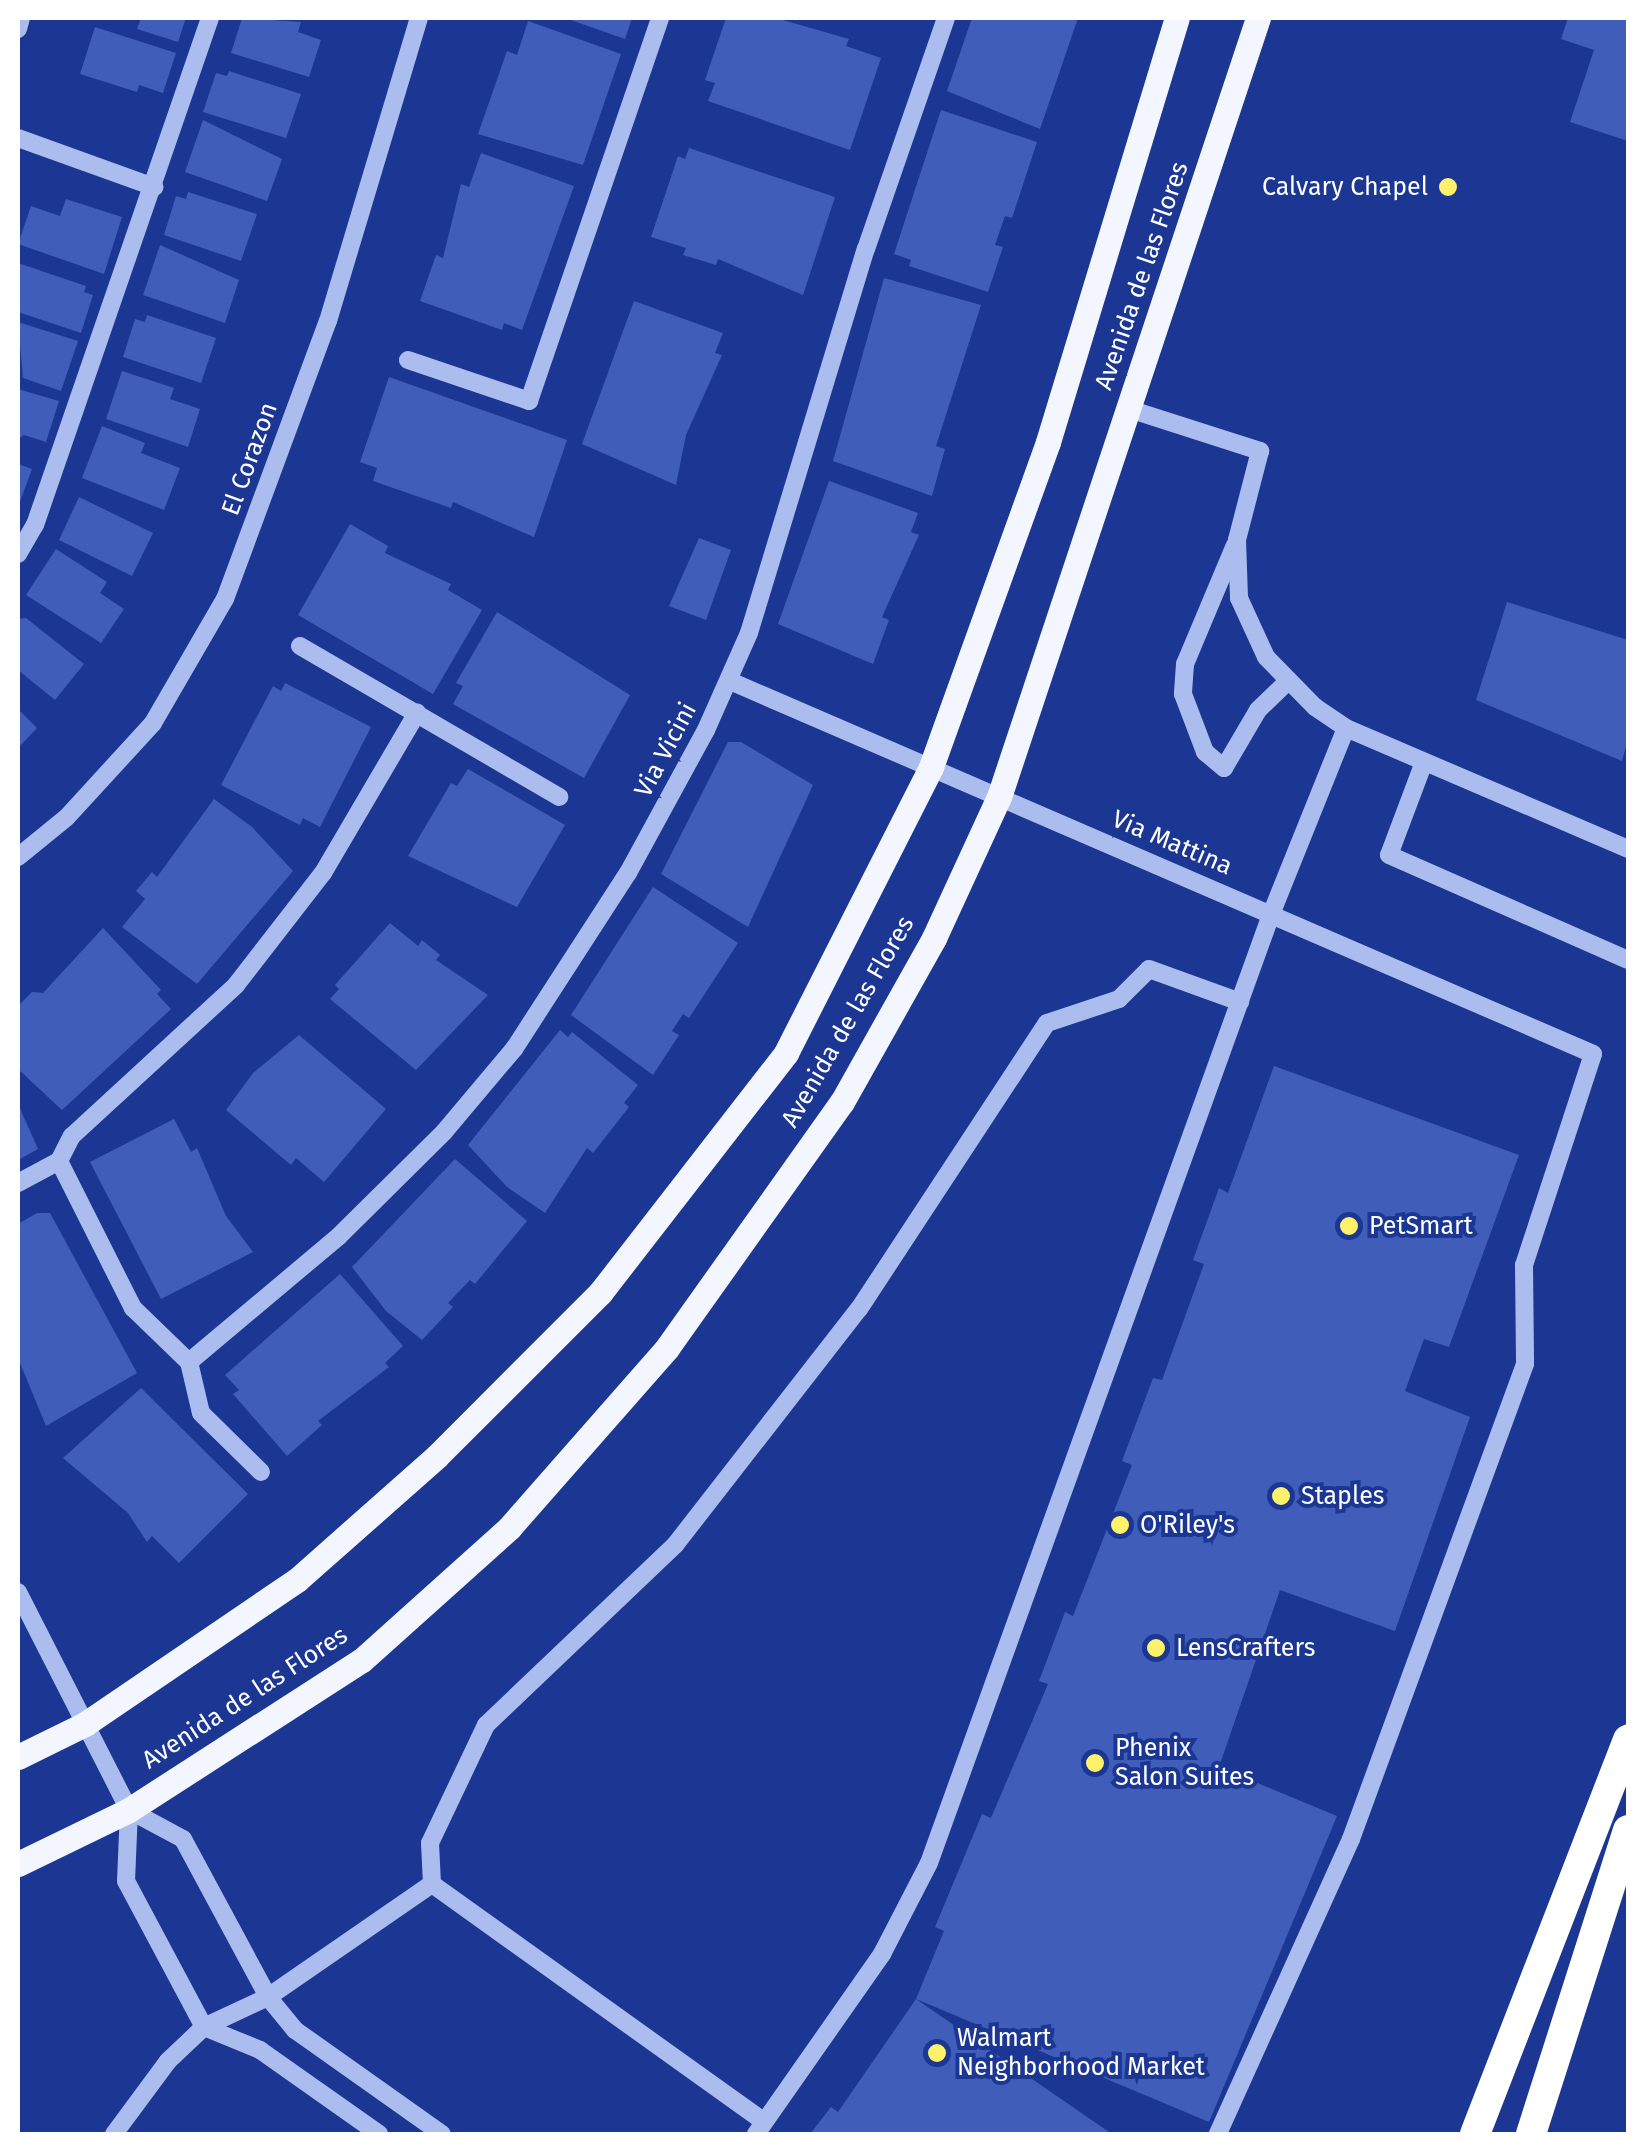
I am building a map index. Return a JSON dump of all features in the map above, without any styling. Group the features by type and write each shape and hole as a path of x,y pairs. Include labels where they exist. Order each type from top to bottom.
{"highway":[{"path":"1475,2134 1628,1740"},
{"path":"1531,2134 1628,1830"}],"main road":[{"name":"Avenida de las Flores","path":"18,1757 84,1724 298,1580 436,1456 600,1293 786,1053 931,767 1048,442 1177,18"},
{"name":"Avenida de las Flores","path":"18,1864 129,1810 362,1660 509,1528 668,1348 842,1102 934,938 1000,797 1258,18"}],"street":[{"path":"18,29 21,18"},
{"path":"18,554 34,526 210,18"},
{"name":"El Corazon","path":"18,858 67,817 152,722 224,599 328,320 419,18"},
{"path":"408,360 529,400 660,18"},
{"name":"Via Vicini","path":"189,1362 339,1236 444,1132 514,1049 628,873 730,681 946,18"},
{"path":"18,138 154,186"},
{"path":"1128,409 1260,452 1237,540 1184,664 1183,694 1205,752 1224,768 1258,710 1287,682"},
{"path":"1237,540 1244,614 1287,682 1346,728 1628,848"},
{"path":"300,646 559,797"},
{"name":"Via Mattina","path":"730,681 1272,912 1592,1054 1524,1265 1525,1364 1351,1839 1218,2134"},
{"path":"18,1183 59,1161 72,1136 236,985 301,906 417,713"},
{"path":"432,1884 760,2128 882,1954 929,1863 1272,912 1346,728"},
{"path":"1424,762 1390,856 1628,960"},
{"path":"432,1884 430,1843 486,1725 675,1546 859,1309 1047,1023 1119,999 1149,969 1240,1002"},
{"path":"59,1161 134,1308 189,1362 201,1413 261,1472"},
{"path":"18,1592 129,1810 126,1881 204,2027 260,2050 379,2134"},
{"path":"129,1810 183,1839 268,1997 295,2030 442,2134"},
{"path":"114,2134 168,2061 204,2027 268,1997 432,1884"}],"building":[{"path":"141,18 186,18 178,42 137,29"},
{"path":"242,18 301,22 298,32 321,40 309,77 231,53"},
{"path":"565,18 632,18 625,39"},
{"path":"726,18 776,18 849,39 846,46 881,58 850,150 708,101 715,83 705,80"},
{"path":"972,18 1078,18 1040,129 947,91"},
{"path":"1568,18 1628,18 1628,141 1570,122 1594,50 1561,39"},
{"path":"528,21 621,54 583,165 478,134 507,51 517,55"},
{"path":"95,27 176,53 163,93 139,85 137,92 80,74"},
{"path":"229,71 301,94 286,138 203,112 216,73 227,76"},
{"path":"941,110 1037,142 1012,218 1005,216 995,245 1003,247 988,292 909,266 911,260 894,254"},
{"path":"203,120 282,159 267,201 185,172"},
{"path":"689,148 835,197 803,295 718,259 716,265 683,255 686,248 651,237 678,156 685,159"},
{"path":"481,153 574,186 522,330 504,323 502,330 420,301 436,255 443,258 461,184 469,187"},
{"path":"188,192 257,214 241,261 164,235 176,196 186,199"},
{"path":"66,199 122,217 104,274 18,244 31,206 60,216"},
{"path":"160,245 239,280 225,323 143,295"},
{"path":"18,263 86,286 84,292 93,295 81,333 18,312"},
{"path":"884,278 981,305 936,446 945,449 932,496 833,461"},
{"path":"634,301 723,333 715,353 722,355 686,435 676,485 582,444"},
{"path":"147,315 216,338 201,383 123,357 135,319 145,322"},
{"path":"18,322 78,341 61,391 23,378"},
{"path":"122,371 174,388 170,399 200,409 188,447 106,419"},
{"path":"389,377 567,440 534,537 453,502 451,508 373,481 377,468 360,462"},
{"path":"18,389 59,401 46,442 24,435 18,439"},
{"path":"102,426 145,443 141,453 180,468 164,510 82,478"},
{"path":"18,464 32,469 18,507"},
{"path":"829,481 918,513 911,532 919,535 882,617 889,620 873,664 778,624"},
{"path":"79,497 153,533 132,576 59,540"},
{"path":"350,524 388,546 385,553 451,584 448,590 482,610 433,694 298,615"},
{"path":"699,538 731,550 706,620 669,606"},
{"path":"56,549 107,582 100,593 124,609 101,643 26,595"},
{"path":"1507,602 1628,640 1628,739 1622,761 1476,700"},
{"path":"497,612 630,695 584,778 453,704 463,686 456,683"},
{"path":"26,618 84,664 55,700 18,670 18,619"},
{"path":"285,683 371,727 320,827 303,818 300,825 221,785 273,686 281,691"},
{"path":"18,709 37,728 18,748"},
{"path":"728,742 741,742 813,785 748,927 661,874"},
{"path":"468,769 565,825 517,907 408,856 451,783 457,786"},
{"path":"214,799 252,827 293,871 197,984 122,927 145,899 136,891 152,872 157,877"},
{"path":"653,887 738,943 689,1018 683,1014 672,1031 679,1035 653,1075 571,1015"},
{"path":"390,923 418,946 422,940 440,955 436,960 488,995 416,1070 330,999 339,989 335,985"},
{"path":"103,928 161,990 157,994 171,1009 62,1110 18,1069 18,1006 32,992 43,993"},
{"path":"560,1030 568,1037 572,1032 638,1085 624,1103 629,1107 593,1153 587,1148 545,1213 507,1187 468,1145"},
{"path":"299,1035 386,1109 324,1182 296,1158 291,1165 226,1110 253,1073"},
{"path":"1274,1066 1519,1155 1449,1347 1424,1339 1405,1391 1470,1417 1395,1631 1280,1590 1219,1767 1337,1816 1209,2122 916,1999 944,1931 935,1927 982,1814 991,1818 1048,1684 1039,1681 1065,1612 1073,1616 1132,1465 1122,1461 1153,1378 1162,1380 1204,1264 1193,1260 1219,1188 1228,1193"},
{"path":"18,1104 38,1149 18,1160"},
{"path":"174,1119 191,1152 197,1148 226,1216 253,1252 161,1299 90,1162"},
{"path":"455,1159 527,1221 475,1284 470,1280 448,1303 453,1307 422,1340 386,1311 352,1267"},
{"path":"37,1213 50,1213 137,1373 46,1426 18,1358 18,1224"},
{"path":"340,1274 403,1346 385,1363 389,1367 318,1421 322,1425 287,1456 233,1394 239,1390 225,1375"},
{"path":"141,1388 248,1494 179,1563 152,1536 147,1542 128,1513 63,1458"},
{"name":"Walmart Neighborhood Market","path":"916,1999 1112,2134 810,2134 831,2107 838,2112"}],"place":[{"name":"Calvary Chapel","path":"1448,187"},
{"name":"PetSmart","path":"1349,1226"},
{"name":"Staples","path":"1281,1496"},
{"name":"O'Riley's","path":"1120,1525"},
{"name":"LensCrafters","path":"1156,1648"},
{"name":"Phenix Salon Suites","path":"1095,1763"},
{"name":"Walmart Neighborhood Market","path":"937,2053"}]}
